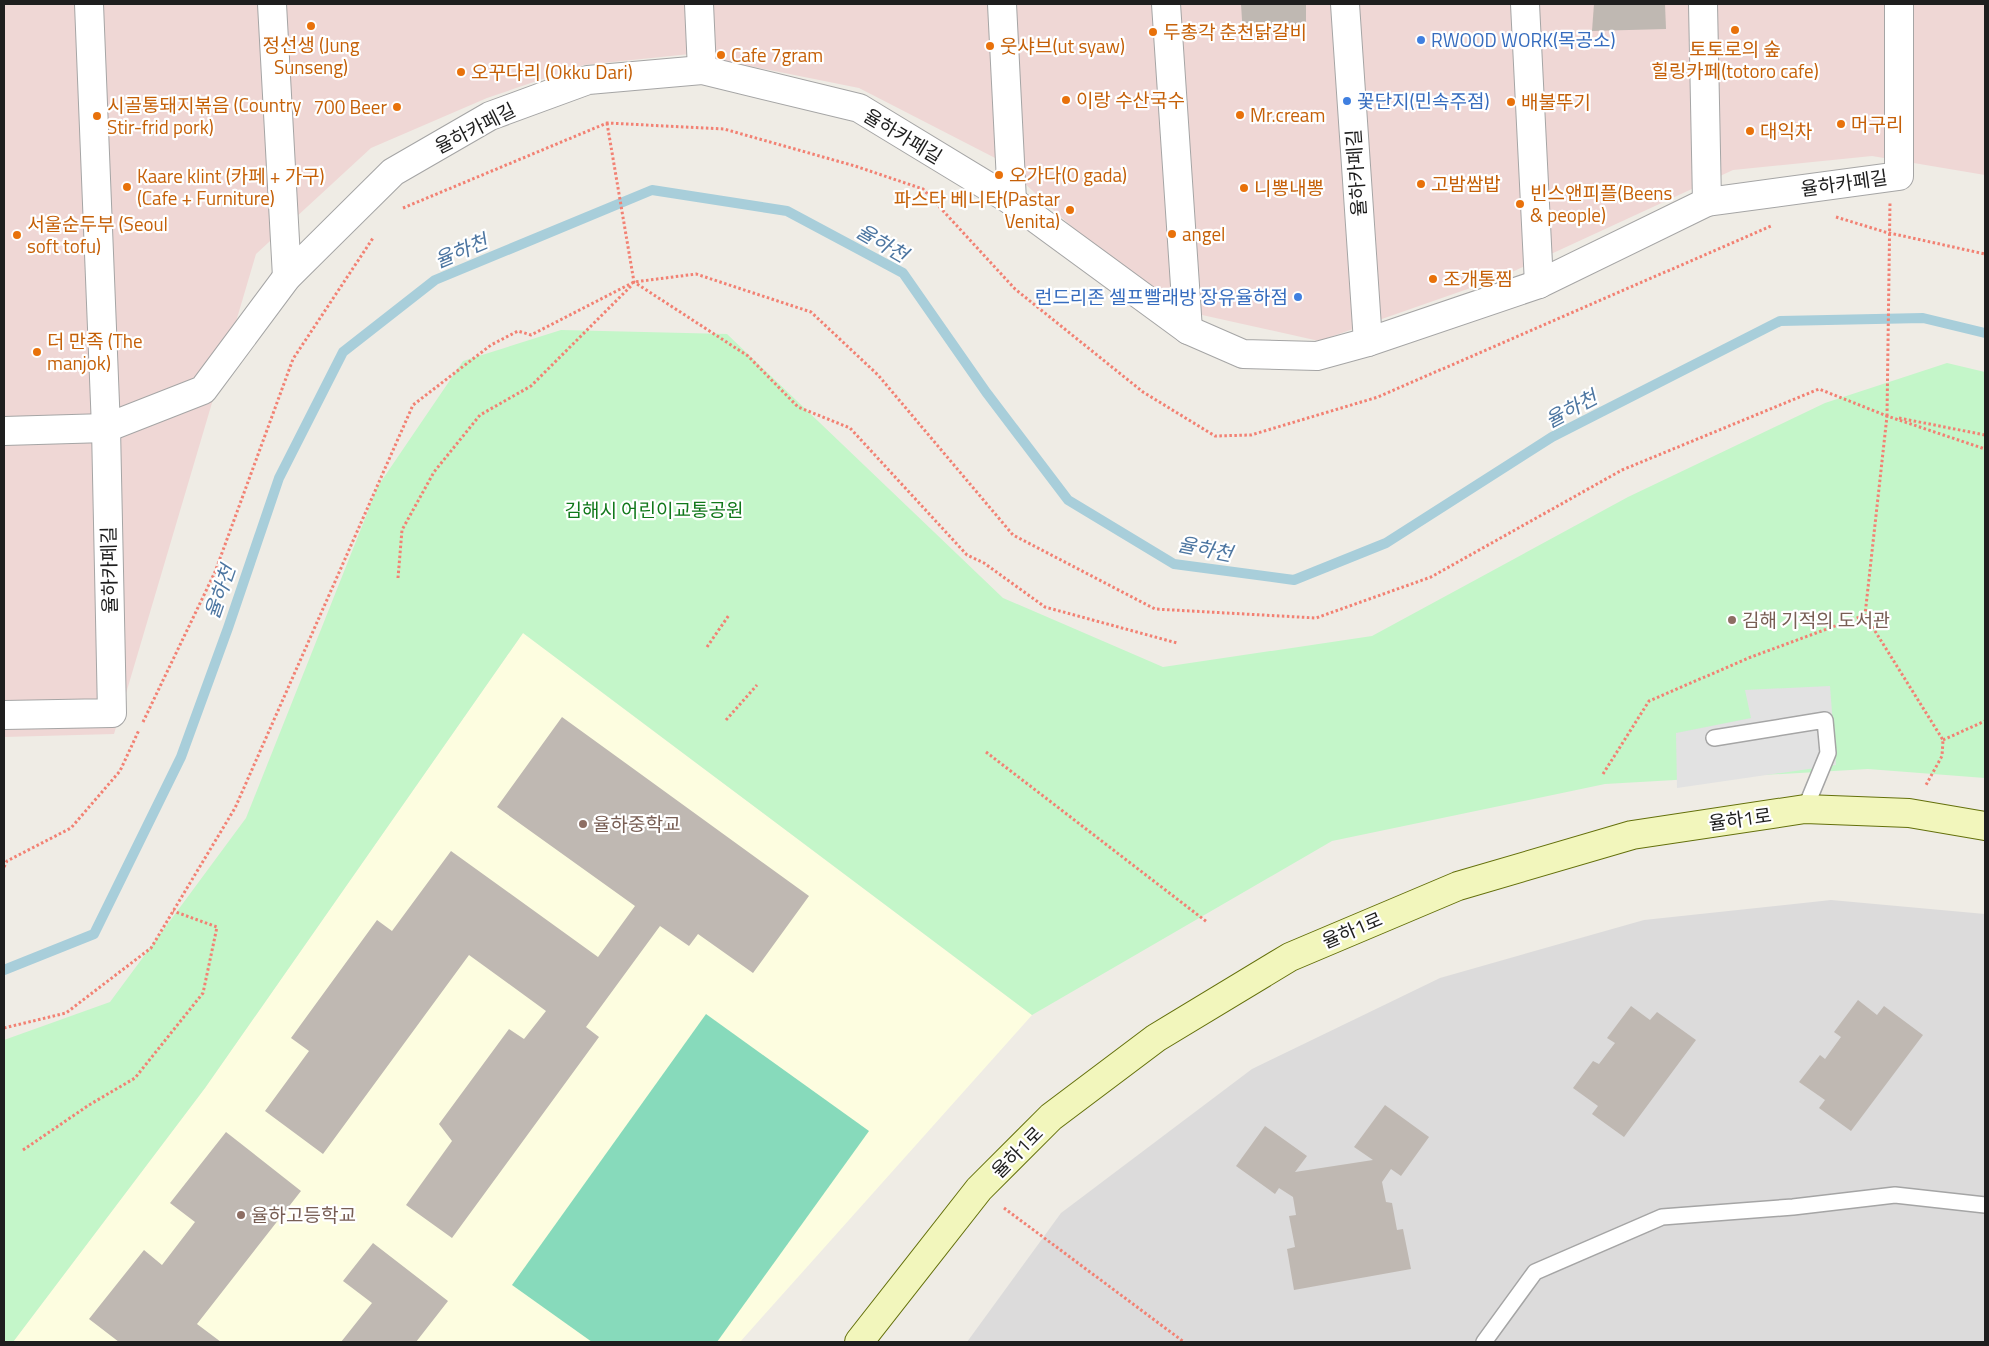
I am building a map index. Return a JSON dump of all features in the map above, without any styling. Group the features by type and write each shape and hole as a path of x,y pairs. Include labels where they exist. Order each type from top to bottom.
{"street":[{"name":"율하카페길","path":"4,715 112,713 106,428 89,4"},
{"path":"272,4 287,277"},
{"path":"699,4 702,70"},
{"path":"1002,4 1012,202"},
{"path":"1166,4 1188,330"},
{"name":"율하카페길","path":"1345,4 1368,342"},
{"path":"1525,4 1539,284"},
{"path":"1703,4 1708,202"},
{"name":"율하카페길","path":"4,431 106,428 203,390 287,277 393,172 490,116 588,80 702,70 859,108 1012,202 1188,330 1243,354 1317,356 1368,342 1539,284 1708,202 1898,176 1899,4"},
{"name":"율하1로","path":"859,1342 979,1190 1051,1117 1156,1038 1290,957 1458,886 1623,838 1805,809 1909,813 1985,826"}],"lane":[{"path":"1714,738 1825,720 1828,753 1805,809"},
{"path":"1484,1342 1535,1272 1662,1217 1793,1207 1894,1195 1985,1205"}],"path":[{"path":"399,209 607,123 724,129 855,166 923,189 1016,289 1143,392 1215,436 1251,435 1378,397 1613,294 1775,226"},
{"path":"607,123 634,282 748,356 798,407 850,428 967,555 984,562 1045,607 1177,643"},
{"path":"1890,201 1886,416 1865,615 1943,740 1942,756 1909,813"},
{"path":"1885,232 1985,254"},
{"path":"4,867 5,861 71,828 120,771 215,572 293,359 374,237"},
{"path":"4,1028 66,1013 151,948 236,808 413,405 491,345 518,331 532,335 634,282 696,274 811,312 878,376 1013,535 1155,609 1316,618 1431,577 1622,470 1819,389 1886,416 1985,449"},
{"path":"398,578 402,530 434,472 480,415 531,386 634,282"},
{"path":"1886,416 1985,435"},
{"path":"707,647 729,615"},
{"path":"1604,774 1648,701 1751,657 1865,615"},
{"path":"726,720 757,685"},
{"path":"1943,740 1985,721"},
{"path":"986,752 1207,922"},
{"path":"23,1150 90,1105 136,1078 203,993 217,927 173,911"},
{"path":"979,1190 1184,1342"}],"shaded area":[{"path":"4,4 1985,4 1985,175 1872,156 1733,170 1499,278 1319,341 1157,305 999,160 859,88 690,54 584,65 487,98 371,148 256,254 114,734 4,737"},
{"name":"율하중학교","path":"523,633 1032,1015 740,1342 13,1342 205,1088"},
{"path":"1830,686 1836,765 1677,788 1676,733 1751,718 1745,690"},
{"path":"1831,900 1985,914 1985,1342 967,1342 1061,1213 1252,1069 1440,978 1644,920"}],"green space":[{"name":"김해시 어린이교통공원","path":"561,330 727,334 1003,598 1163,667 1372,636 1628,497 1825,403 1947,363 1985,372 1985,778 1868,769 1605,784 1332,841 1032,1015 523,633 205,1088 13,1342 4,1342 4,1040 110,1002 246,818 378,486 463,361"},
{"path":"706,1014 869,1131 717,1342 592,1342 512,1285"}],"building":[{"path":"1241,4 1306,4 1306,34 1243,35"},
{"path":"1594,4 1665,4 1666,29 1592,31"},
{"path":"562,717 809,896 753,973 698,934 689,946 660,926 586,1027 599,1037 452,1238 406,1205 452,1141 439,1124 509,1029 524,1039 546,1011 469,955 323,1154 265,1111 309,1051 291,1038 377,920 392,931 451,851 598,957 635,906 497,807"},
{"path":"1858,1000 1877,1015 1884,1006 1923,1035 1851,1131 1819,1108 1825,1100 1799,1082 1820,1055 1825,1059 1841,1037 1834,1032"},
{"path":"1631,1006 1650,1020 1657,1012 1696,1040 1624,1137 1592,1114 1598,1106 1573,1088 1593,1061 1599,1064 1615,1043 1607,1038"},
{"path":"1385,1105 1429,1137 1401,1176 1391,1169 1382,1182 1386,1202 1392,1203 1397,1230 1403,1229 1411,1269 1294,1290 1287,1249 1295,1247 1289,1216 1296,1215 1293,1197 1279,1188 1275,1194 1236,1166 1265,1126 1307,1156 1295,1172 1373,1160 1354,1147"},
{"path":"226,1132 301,1191 197,1324 221,1342 119,1342 89,1319 144,1250 162,1265 195,1222 170,1203"},
{"path":"373,1243 448,1301 416,1342 341,1342 372,1303 343,1281"}],"waterway":[{"name":"율하천","path":"4,970 94,934 181,757 228,628 279,478 343,352 435,280 652,190 787,211 903,273 986,392 1068,500 1174,564 1294,580 1386,543 1552,437 1780,321 1923,318 1985,333"}],"place":[{"name":"정선생 (Jung Sunseng)","path":"311,26"},
{"name":"토토로의 숲 힐링카페(totoro cafe)","path":"1735,30"},
{"name":"두총각 춘천닭갈비","path":"1153,32"},
{"name":"RWOOD WORK(목공소)","path":"1421,40"},
{"name":"웃샤브(ut syaw)","path":"990,46"},
{"name":"Cafe 7gram","path":"721,55"},
{"name":"오꾸다리 (Okku Dari)","path":"461,72"},
{"name":"이랑 수산국수","path":"1066,100"},
{"name":"꽃단지(민속주점)","path":"1347,101"},
{"name":"배불뚜기","path":"1511,102"},
{"name":"700 Beer","path":"397,107"},
{"name":"Mr.cream","path":"1240,115"},
{"name":"시골통돼지볶음 (Country Stir-frid pork)","path":"97,116"},
{"name":"머구리","path":"1841,124"},
{"name":"대익차","path":"1750,131"},
{"name":"오가다(O gada)","path":"999,175"},
{"name":"고밤쌈밥","path":"1421,184"},
{"name":"Kaare klint (카페 + 가구) (Cafe + Furniture)","path":"127,187"},
{"name":"니뽕내뽕","path":"1244,188"},
{"name":"빈스앤피플(Beens & people)","path":"1520,204"},
{"name":"파스타 베니타(Pastar Venita)","path":"1070,210"},
{"name":"angel","path":"1172,234"},
{"name":"서울순두부 (Seoul soft tofu)","path":"17,235"},
{"name":"조개통찜","path":"1433,279"},
{"name":"런드리존 셀프빨래방 장유율하점","path":"1298,297"},
{"name":"더 만족 (The manjok)","path":"37,352"},
{"name":"김해 기적의 도서관","path":"1732,620"},
{"name":"율하중학교","path":"583,824"},
{"name":"율하고등학교","path":"241,1215"}]}
